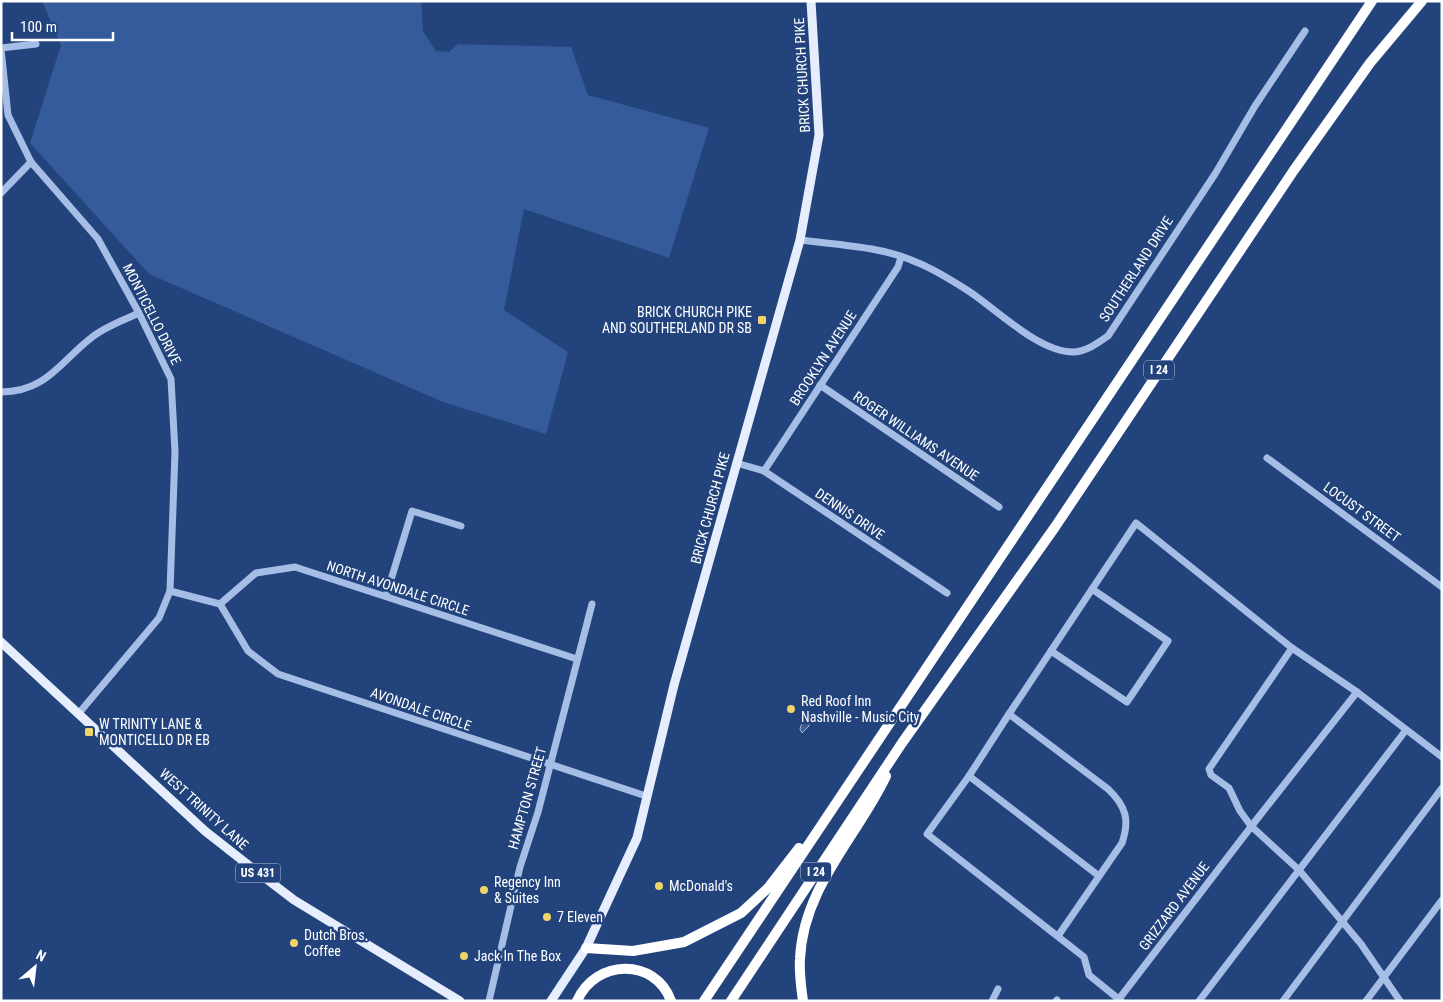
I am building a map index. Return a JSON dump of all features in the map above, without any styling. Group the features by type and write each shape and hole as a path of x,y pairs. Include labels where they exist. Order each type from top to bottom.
{"highway":[{"name":"I 24","path":"704,1001 1361,18 1368,1"},
{"path":"1361,18 1372,1"},
{"name":"I 24","path":"730,1001 902,743 1055,527 1294,170 1370,63 1422,1"},
{"path":"803,1001 800,960 808,914 827,871 876,797 902,743"},
{"path":"586,948 633,951 684,942 741,913 768,888 859,770"},
{"path":"577,1001 589,983 596,977 621,967 647,972 668,992 671,1001"}],"main road":[{"name":"BRICK CHURCH PIKE","path":"551,1001 586,948 637,838 646,796 736,463 800,240 819,135 811,1"},
{"name":"WEST TRINITY LANE","path":"1,642 205,831 281,890 460,1001"}],"street":[{"name":"SOUTHERLAND DRIVE","path":"800,240 876,250 916,261 969,291 1040,342 1051,347 1075,352 1098,343 1114,328 1215,174 1255,106 1305,31"},
{"path":"1,49 36,44"},
{"name":"MONTICELLO DRIVE","path":"1,49 8,115 31,162 98,239 139,313 171,378 175,452 170,591 159,618 79,713"},
{"path":"1,192 31,162"},
{"name":"BROOKLYN AVENUE","path":"764,471 898,266 901,258"},
{"path":"1,392 38,385 66,363 92,337 139,313"},
{"name":"ROGER WILLIAMS AVENUE","path":"820,385 999,507"},
{"name":"LOCUST STREET","path":"1267,458 1442,587"},
{"name":"DENNIS DRIVE","path":"736,463 764,471 947,593"},
{"path":"386,596 412,510 461,526"},
{"path":"1120,1000 1094,981 1089,975 1084,957 927,834 969,776 1136,523 1292,648 1357,692 1442,757"},
{"name":"NORTH AVONDALE CIRCLE","path":"220,604 256,573 295,567 576,659"},
{"path":"1051,651 1127,702 1132,695 1168,641 1092,590"},
{"path":"170,591 220,604"},
{"name":"AVONDALE CIRCLE","path":"220,604 248,651 278,674 646,796"},
{"name":"HAMPTON STREET","path":"489,1001 520,867 550,765 576,659 592,604"},
{"path":"1292,648 1209,769 1210,775 1230,788 1240,811 1251,826 1300,870 1385,978 1400,1001"},
{"name":"GRIZZARD AVENUE","path":"1120,1000 1251,826 1357,692"},
{"path":"1009,714 1108,789 1123,807 1127,818 1122,843 1058,936"},
{"path":"1199,1001 1406,730"},
{"path":"969,776 1099,876"},
{"path":"1283,1001 1442,788"},
{"path":"1366,1001 1442,900"},
{"path":"992,1001 998,988"}],"shaded area":[{"path":"42,1 421,1 423,31 436,51 449,52 458,44 571,47 588,95 709,128 669,258 524,209 504,310 568,352 546,434 443,402 149,274 30,143 61,45"},
{"path":"804,717 809,720 809,726 802,733 800,729"}],"place":[{"name":"BRICK CHURCH PIKE AND SOUTHERLAND DR SB","path":"762,320"},
{"name":"Red Roof Inn Nashville - Music City","path":"791,709"},
{"name":"W TRINITY LANE & MONTICELLO DR EB","path":"89,732"},
{"name":"McDonald's","path":"659,886"},
{"name":"Regency Inn & Suites","path":"484,890"},
{"name":"7 Eleven","path":"547,917"},
{"name":"Dutch Bros. Coffee","path":"294,943"},
{"name":"Jack In The Box","path":"464,956"}]}
